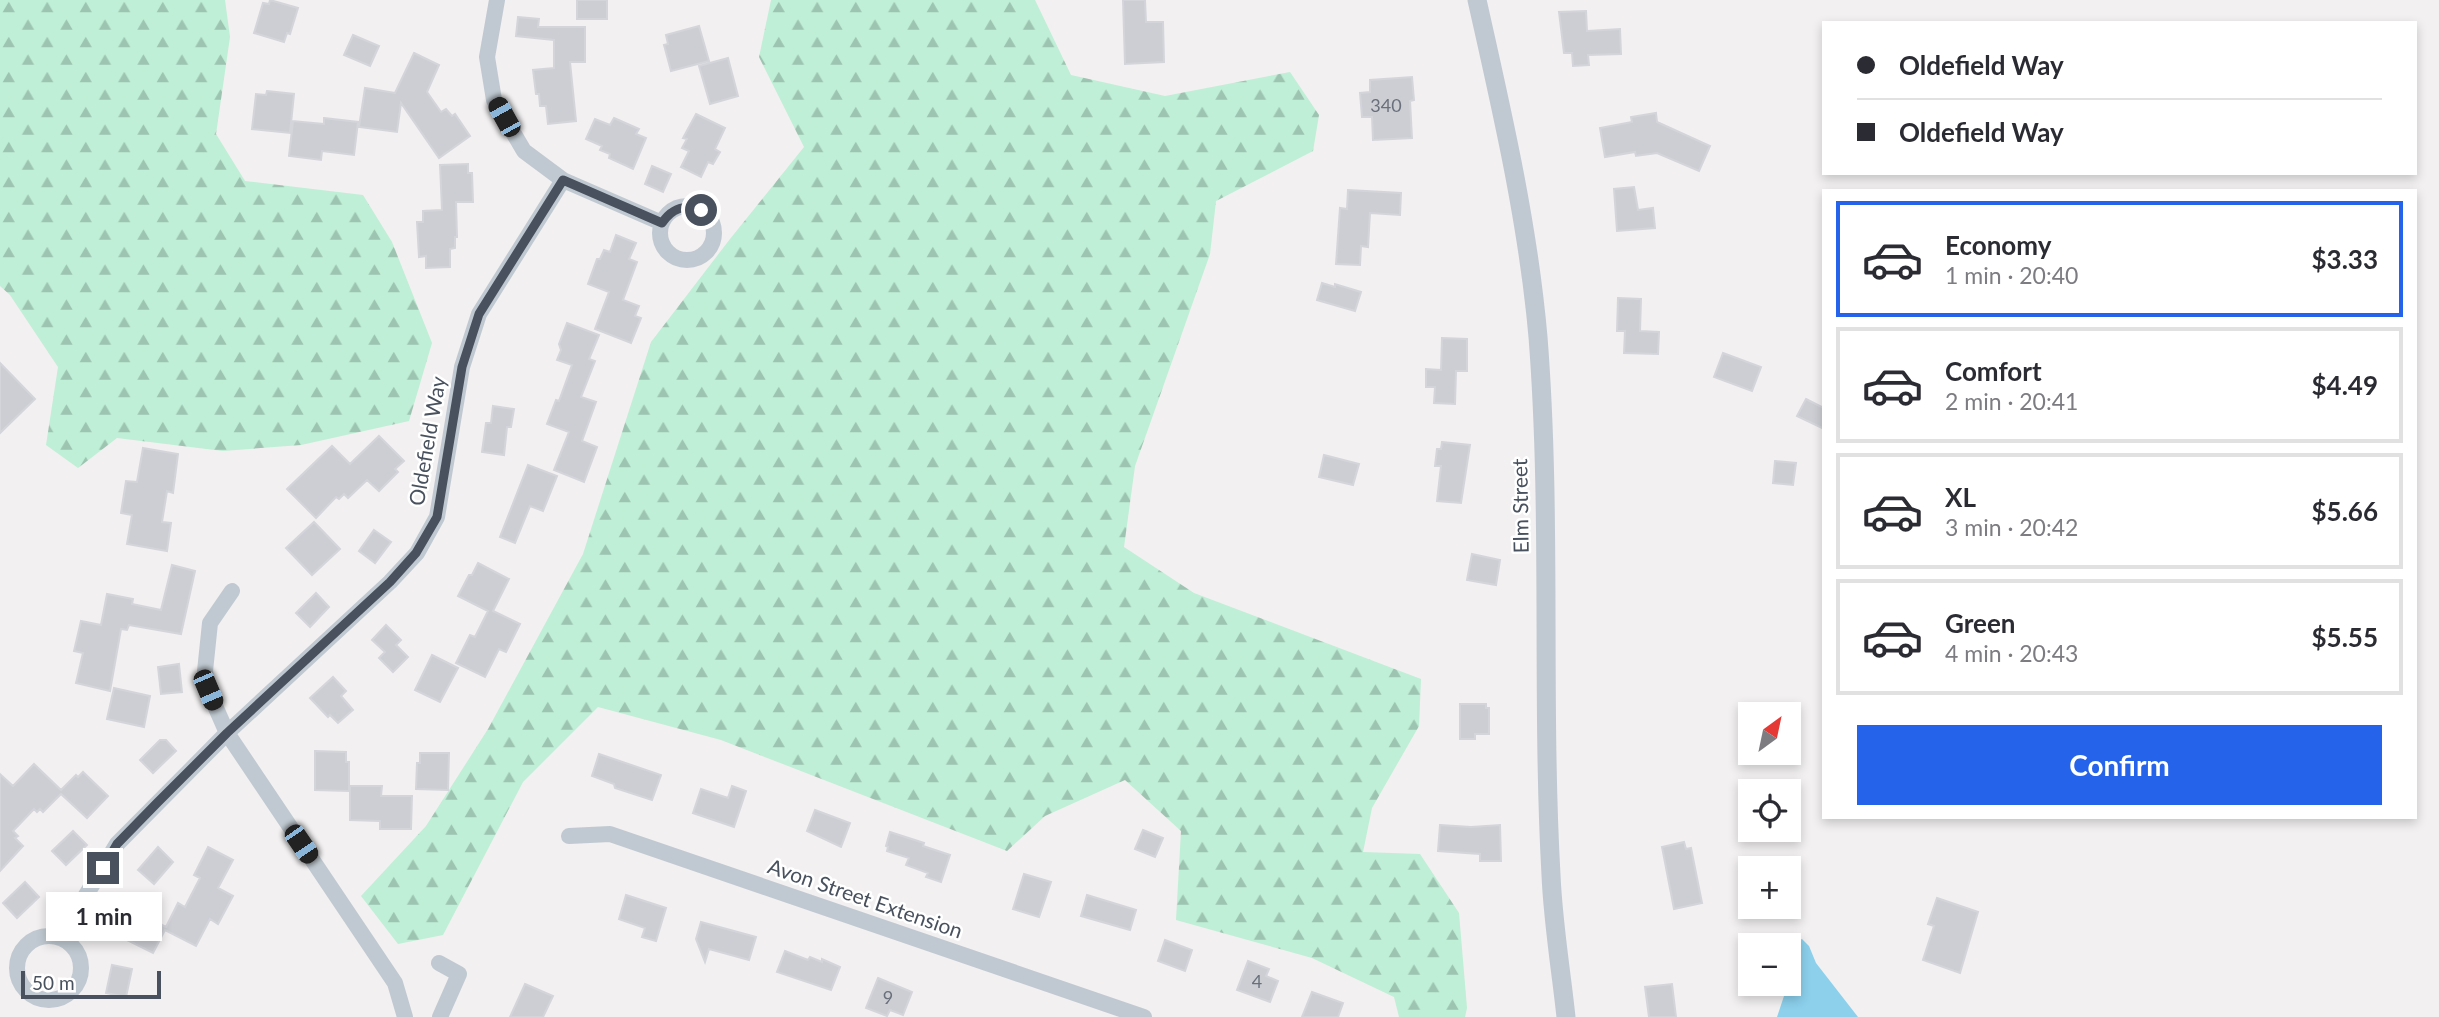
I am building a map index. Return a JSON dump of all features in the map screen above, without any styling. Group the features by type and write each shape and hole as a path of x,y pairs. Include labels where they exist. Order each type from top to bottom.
{"street":[{"path":"497,0 487,57 495,100 524,151 563,180 662,223"},
{"name":"Elm Street","path":"1477,0 1526,231 1538,335 1542,403 1546,756 1551,878 1566,1017"},
{"name":"Oldefield Way","path":"60,938 117,844 227,733 390,582 416,553 437,517 462,367 479,314 563,180"},
{"path":"232,591 210,622 205,671 208,690 227,733 395,983 405,1017"},
{"name":"Avon Street Extension","path":"569,836 610,834 1144,1017"},
{"path":"38,938 60,938 69,943 80,959 79,979 74,988 58,999 37,998 20,984 17,962 21,951 38,938"},
{"path":"439,964 459,974 440,1017"}],"green space":[{"path":"0,0 225,0 230,37 216,134 245,181 363,195 392,242 432,343 409,421 301,445 223,451 117,438 78,468 46,445 58,367 10,295 0,286"},
{"path":"771,0 1035,0 1071,75 1165,96 1290,72 1319,115 1313,151 1216,201 1210,254 1135,466 1124,547 1194,593 1421,679 1419,726 1372,808 1363,852 1420,854 1459,913 1467,1008 1465,1017 1399,1017 1394,997 1312,958 1176,920 1181,831 1125,780 1045,816 1007,851 721,740 598,707 523,782 443,935 398,944 361,896 426,826 488,729 583,554 651,342 804,147 759,57"}],"water":[{"path":"1801,939 1809,946 1816,963 1858,1017 1777,1017 1784,996 1801,996"}],"building":[{"path":"270,0 298,8 290,34 287,33 284,42 254,33 263,3 269,4"},
{"path":"577,0 607,0 607,19 577,19"},
{"path":"1123,0 1145,0 1146,22 1163,22 1164,62 1125,64"},
{"path":"1586,11 1587,31 1620,29 1621,54 1588,55 1589,65 1573,66 1572,53 1564,53 1559,12"},
{"path":"518,17 539,19 538,27 585,27 585,62 570,62 576,121 548,124 546,106 540,106 539,94 536,94 533,70 554,68 554,40 516,36"},
{"path":"699,26 709,61 671,71 664,45 668,44 666,35"},
{"path":"353,35 379,46 370,66 344,55"},
{"path":"414,53 439,65 427,92 441,112 446,109 452,116 455,114 470,136 439,158 401,103 397,132 359,127 365,88 395,93"},
{"path":"728,58 738,96 710,104 699,66"},
{"path":"1412,77 1412,138 1373,140 1372,117 1362,117 1360,93 1370,92 1370,80"},
{"path":"267,91 294,94 290,133 252,129 256,94 266,95"},
{"path":"1656,113 1657,122 1710,146 1699,171 1657,153 1636,156 1635,152 1605,157 1600,128 1632,122 1631,117"},
{"path":"696,114 725,128 715,149 720,152 713,164 708,162 701,177 681,167 689,151 682,148 687,139 683,138"},
{"path":"324,118 358,122 354,155 322,151 321,160 289,156 293,121 324,124"},
{"path":"614,118 639,129 636,134 646,138 633,169 609,158 610,154 600,150 602,146 586,139 595,119 610,125"},
{"path":"468,164 468,173 472,173 473,202 456,202 457,237 455,248 450,249 450,267 426,268 426,256 419,257 417,222 423,222 423,211 442,210 440,165"},
{"path":"652,166 671,174 663,192 645,184"},
{"path":"1634,187 1638,210 1653,208 1655,228 1617,231 1614,189"},
{"path":"1348,190 1401,193 1400,215 1370,213 1368,247 1361,246 1360,265 1336,264 1340,208 1347,209"},
{"path":"616,235 636,243 629,259 637,262 623,300 639,306 635,316 641,318 631,343 595,329 609,292 588,284 597,259 600,259 604,250 610,252"},
{"path":"1322,283 1361,292 1355,311 1317,300"},
{"path":"1618,298 1641,299 1640,331 1659,332 1658,354 1624,353 1625,331 1617,331"},
{"path":"567,323 599,335 589,359 595,361 581,397 596,402 582,441 597,447 584,482 554,470 569,432 547,424 572,365 557,360 561,350 559,344"},
{"path":"1442,338 1467,339 1467,371 1456,371 1455,404 1434,403 1435,387 1426,387 1426,369 1441,370"},
{"path":"1723,353 1761,367 1752,391 1714,377"},
{"path":"0,363 35,399 0,433"},
{"path":"1806,399 1822,407 1822,428 1797,416"},
{"path":"493,406 514,409 511,427 507,427 504,455 482,452 486,423 491,423"},
{"path":"379,436 404,461 395,469 398,472 379,491 367,480 348,498 344,494 339,499 336,497 316,518 287,489 332,446 350,464"},
{"path":"1442,442 1470,445 1461,503 1437,501 1441,466 1435,466 1437,449 1441,449"},
{"path":"143,448 178,454 173,493 167,491 162,522 171,523 167,551 127,544 132,515 121,513 126,481 137,482"},
{"path":"1324,455 1359,464 1353,485 1319,477"},
{"path":"1775,461 1796,463 1793,485 1773,483"},
{"path":"528,465 557,476 543,511 530,506 515,543 500,537"},
{"path":"314,522 340,549 312,575 286,548"},
{"path":"374,530 391,542 375,563 359,551"},
{"path":"1472,554 1500,560 1496,585 1467,580"},
{"path":"478,563 509,579 493,611 520,624 506,652 499,649 485,677 456,663 470,635 475,637 488,611 458,596"},
{"path":"172,565 195,571 181,634 129,625 127,630 121,629 110,691 76,683 83,653 74,651 81,621 101,625 107,594 133,599 132,604 161,610"},
{"path":"316,593 329,607 310,627 296,613"},
{"path":"386,625 401,640 396,645 408,657 393,672 379,658 385,652 372,640"},
{"path":"432,655 458,668 440,702 415,690"},
{"path":"179,664 182,692 161,694 158,667"},
{"path":"333,677 346,691 341,696 353,710 338,723 330,715 328,717 310,698"},
{"path":"114,688 150,696 144,727 107,719"},
{"path":"1460,704 1486,704 1486,708 1489,708 1489,734 1475,734 1475,739 1460,739"},
{"path":"160,740 166,740 176,751 153,773 140,760"},
{"path":"315,751 346,752 346,762 349,762 349,791 315,790"},
{"path":"420,753 449,753 448,790 416,789"},
{"path":"599,754 661,775 652,800 615,788 614,784 592,776"},
{"path":"34,764 61,790 76,775 78,777 83,772 108,796 87,818 61,794 43,812 34,809 13,831 18,836 15,838 23,846 0,871 0,774 13,786"},
{"path":"350,786 382,786 381,796 412,796 411,829 380,829 380,821 350,820"},
{"path":"732,786 746,791 734,827 693,813 701,789 728,798"},
{"path":"815,810 850,823 841,847 807,831"},
{"path":"1440,825 1500,825 1501,861 1480,861 1480,854 1438,851"},
{"path":"1143,830 1163,838 1155,857 1135,849"},
{"path":"73,831 87,845 66,865 52,851"},
{"path":"890,832 950,855 941,882 926,877 928,873 906,865 909,858 887,851"},
{"path":"1684,842 1686,849 1691,848 1702,903 1674,909 1662,847"},
{"path":"158,847 173,862 154,884 138,870"},
{"path":"208,847 233,860 218,888 233,896 218,924 210,919 196,946 165,930 153,953 119,936 133,910 166,927 178,903 185,907 200,878 194,875"},
{"path":"1024,874 1051,882 1039,917 1013,909"},
{"path":"25,882 39,897 17,918 3,903"},
{"path":"626,895 666,908 656,941 642,937 645,928 619,919"},
{"path":"1087,895 1136,910 1130,930 1081,916"},
{"path":"1937,898 1978,912 1960,973 1923,960 1934,926 1928,924"},
{"path":"701,922 756,937 749,960 709,949 705,962 696,939"},
{"path":"1165,940 1192,950 1185,971 1158,961"},
{"path":"785,951 808,960 810,957 822,962 822,959 840,967 831,990 777,972"},
{"path":"1248,961 1269,969 1266,976 1278,981 1270,1002 1237,990"},
{"path":"112,965 132,969 126,997 106,993"},
{"path":"878,978 912,992 903,1015 890,1010 887,1016 866,1008"},
{"path":"525,984 553,996 543,1017 510,1017"},
{"path":"1672,984 1676,1017 1649,1017 1645,987"},
{"path":"1312,992 1343,1003 1338,1017 1302,1017"}],"route":[{"path":"103,868 117,844 157,803 227,733 390,582 416,553 437,517 462,367 479,314 563,180 662,223 674,209 683,206 701,210"}]}
